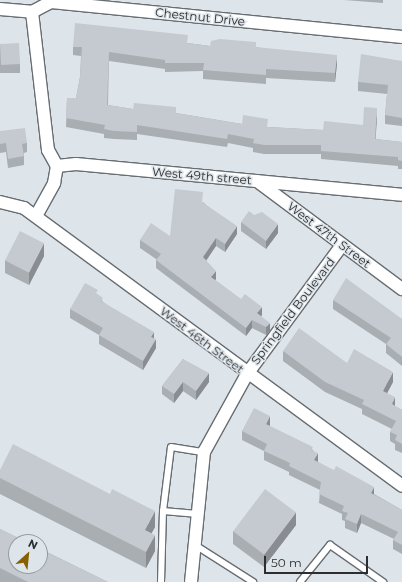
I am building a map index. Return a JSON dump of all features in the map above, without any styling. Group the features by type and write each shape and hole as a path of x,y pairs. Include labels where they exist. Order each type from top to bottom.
{"street":[{"name":"Chestnut Drive","path":"32,12 51,2 402,37"},
{"path":"0,9 32,12 48,150 57,166 54,183 36,216"},
{"name":"West 49th street","path":"57,166 76,164 402,195"},
{"name":"West 47th Street","path":"257,181 402,289"},
{"name":"West 46th Street","path":"1,205 24,208 36,216 246,374 402,486"},
{"name":"Springfield Boulevard","path":"191,582 204,452 246,374 342,245"}],"lane":[{"path":"161,582 163,511 170,447 204,452"},
{"path":"163,511 198,514"},
{"path":"195,544 253,582"},
{"path":"300,582 330,545 383,582"}],"building":[{"path":"75,23 188,35 187,43 210,46 211,41 220,39 256,42 256,47 337,55 335,73 266,69 266,75 203,70 204,63 165,63 165,60 109,52 107,105 133,109 134,103 176,107 176,113 242,124 243,115 268,119 267,127 323,130 324,121 363,125 364,107 377,108 375,139 402,142 402,161 398,160 398,157 321,151 321,145 264,145 253,143 254,139 228,134 227,139 137,125 137,132 114,131 104,129 105,125 66,118 67,98 76,98 80,77 82,47 73,47"},
{"path":"19,43 20,64 1,65 0,44"},
{"path":"361,54 402,61 402,118 385,115 388,85 358,82"},
{"path":"25,128 27,143 22,144 24,156 8,159 6,143 0,144 0,131"},
{"path":"175,189 203,192 202,202 237,226 225,244 216,238 203,257 216,271 211,277 241,299 245,294 262,307 257,313 270,323 266,327 252,320 246,328 156,260 161,254 140,240 151,223 170,236"},
{"path":"249,211 254,215 262,212 278,224 266,241 241,222"},
{"path":"20,231 44,243 29,273 5,260"},
{"path":"346,278 402,319 402,357 386,344 391,338 333,300"},
{"path":"85,283 98,290 96,293 103,298 101,301 154,332 151,337 156,339 143,361 99,335 103,328 70,309"},
{"path":"299,328 347,363 354,349 393,372 383,391 395,397 392,404 402,410 402,444 395,440 397,435 390,432 396,421 362,404 364,400 325,382 283,351"},
{"path":"183,359 209,373 196,391 183,382 174,394 162,386"},
{"path":"254,408 270,416 266,424 313,447 311,450 318,453 314,460 334,470 336,466 374,487 371,493 402,510 402,545 393,540 398,532 361,514 357,524 345,519 348,513 342,511 344,506 319,494 321,482 289,466 290,463 264,451 267,444 242,431"},
{"path":"13,444 110,494 112,489 155,511 145,530 155,535 146,552 0,478 0,470"},
{"path":"265,489 296,512 264,555 233,531"},
{"path":"0,529 10,534 8,534 8,572 0,568"},
{"path":"48,553 108,582 28,582 12,574 48,574"}]}
